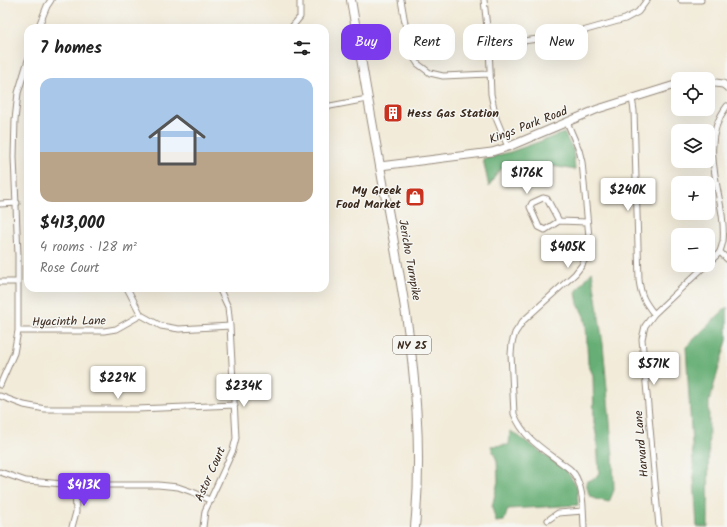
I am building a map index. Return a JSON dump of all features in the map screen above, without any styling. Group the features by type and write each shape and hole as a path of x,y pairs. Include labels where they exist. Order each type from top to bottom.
{"main road":[{"name":"Jericho Turnpike","path":"352,0 367,99 407,312 413,358 418,440 415,527"}],"street":[{"path":"40,24 51,0"},
{"path":"294,24 300,17 300,0"},
{"path":"401,0 410,52 418,64 430,73 443,76 489,74"},
{"path":"484,0 487,24"},
{"path":"527,41 572,34 625,19 638,12 647,0"},
{"path":"682,0 701,0"},
{"path":"489,60 491,94 496,118 508,147"},
{"path":"0,385 14,353 18,331 17,203 14,157 15,120 18,93 24,73"},
{"path":"715,83 723,84 727,87"},
{"name":"Kings Park Road","path":"380,166 485,153 508,147 598,108 671,86"},
{"path":"632,98 634,112 639,280 641,294 654,314"},
{"path":"329,106 367,99"},
{"path":"727,106 722,113 716,131 714,151 726,223 720,252 727,259"},
{"path":"567,122 579,150 582,162 589,244 587,255 575,274 523,321 515,333 511,354 514,414 530,440 574,473 579,485 583,503 584,527"},
{"path":"559,221 545,198 532,203 530,207 539,228 545,230 559,221 587,222"},
{"path":"0,204 17,203"},
{"name":"Harvard Lane","path":"715,257 720,252"},
{"name":"Harvard Lane","path":"659,527 642,339 645,326 654,314 699,272"},
{"path":"0,282 18,282"},
{"path":"129,292 141,315 161,326 179,329 230,326"},
{"name":"Astor Court","path":"203,527 205,511 211,502 233,450 236,438 228,306 221,292"},
{"name":"Hyacinth Lane","path":"18,331 104,331 116,329 141,315"},
{"path":"0,396 24,405 45,409 137,409 235,405"},
{"path":"0,472 26,481 75,485 158,485 178,487 211,502"},
{"path":"72,527 76,512 75,485"},
{"path":"548,520 558,513 583,511"}],"green space":[{"path":"564,133 573,150 575,170 536,164 514,165 505,167 499,171 489,187 483,159 510,152"},
{"path":"592,271 603,344 613,456 614,490 609,502 595,499 589,495 586,482 595,478 599,473 597,439 594,423 593,375 588,364 584,316 578,304 576,292"},
{"path":"727,307 727,340 709,402 708,527 697,527 686,347"},
{"path":"510,431 566,470 577,487 578,505 508,509 504,521 496,522 492,507 498,481 497,461 491,446 509,445"}],"place":[{"name":"Hess Gas Station","path":"393,113"},
{"name":"My Greek Food Market","path":"415,197"}]}
